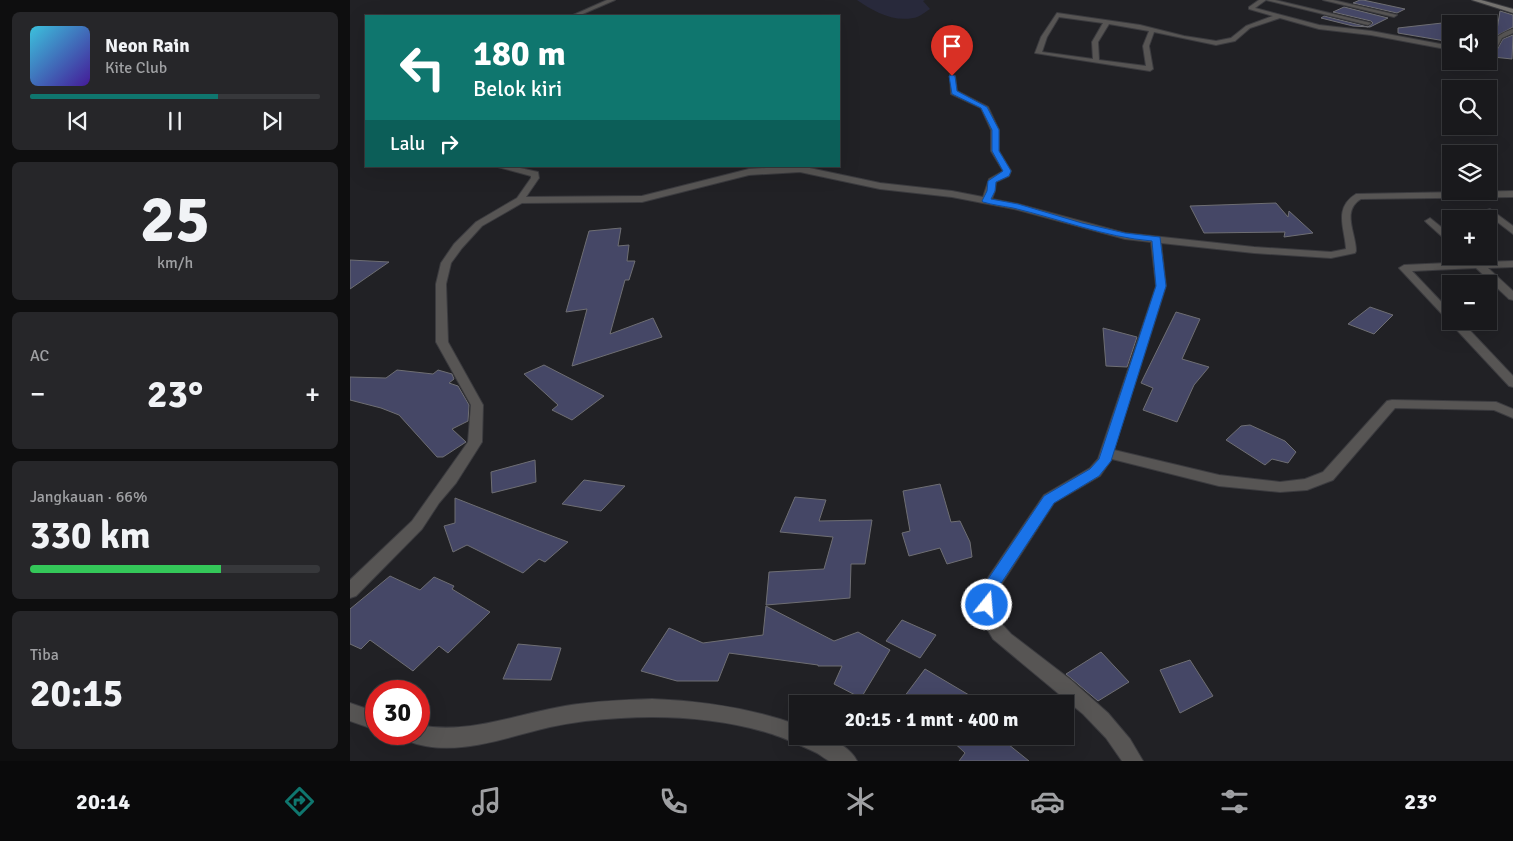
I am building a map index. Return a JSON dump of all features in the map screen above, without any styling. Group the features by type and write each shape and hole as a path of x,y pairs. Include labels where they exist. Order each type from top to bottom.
{"street":[{"path":"576,15 612,0"},
{"path":"1263,0 1251,8 1319,27 1371,33 1442,46"},
{"path":"1268,0 1368,23"},
{"path":"1290,4 1302,0"},
{"path":"1326,0 1394,15"},
{"path":"1475,0 1513,12"},
{"path":"1152,30 1146,46 1150,69 1038,53 1044,36 1057,15 1107,22 1152,30 1216,43 1233,40 1248,27 1280,16"},
{"path":"1096,61 1095,42 1107,22"},
{"path":"1497,42 1500,35 1513,31"},
{"path":"952,76 954,92 984,107 995,130 995,151 1007,171 1006,174 992,181 991,191 986,201"},
{"path":"350,590 417,525 476,442 477,405 442,342 441,284 446,263 458,246 479,224 520,200 534,178 535,174 503,167"},
{"path":"520,200 642,199 687,190 749,172 784,169 823,173 880,186 952,194 1015,206 1125,236 1254,250 1331,255 1351,251 1352,245 1346,230 1348,205 1351,200 1359,196 1513,194"},
{"path":"1497,217 1513,230"},
{"path":"1430,221 1442,232"},
{"path":"1133,761 1120,739 1089,706 1002,636 990,619 987,605 989,590 1049,499 1099,469 1107,453 1161,286 1156,239"},
{"path":"1497,264 1513,264"},
{"path":"1442,308 1404,268 1479,265 1513,297"},
{"path":"1463,330 1513,383"},
{"path":"1107,453 1241,485 1270,488 1284,487 1317,481 1328,476 1392,404 1496,406 1513,414"},
{"path":"430,737 457,736 566,715 625,709 706,710 756,719 789,732"},
{"path":"350,712 365,717"},
{"path":"820,745 848,761"}],"shaded area":[{"path":"857,0 925,0 923,1 930,9 915,18 905,19 890,17 876,12"}],"building":[{"path":"1360,0 1405,9 1397,13 1353,3"},
{"path":"1344,7 1388,18 1368,27 1373,23 1371,21 1333,12"},
{"path":"1500,11 1513,15 1513,27 1497,35"},
{"path":"1324,16 1367,27 1353,26 1321,18"},
{"path":"1442,23 1442,40 1398,33 1398,28"},
{"path":"1513,35 1512,59 1497,57 1497,50 1503,39"},
{"path":"1276,203 1288,217 1289,211 1313,233 1284,237 1285,232 1204,233 1190,206"},
{"path":"621,228 618,246 629,245 627,261 635,261 629,280 625,280 610,334 653,318 662,337 572,366 587,309 566,312 589,231"},
{"path":"350,260 389,262 350,289"},
{"path":"1370,307 1393,315 1374,334 1348,324"},
{"path":"1176,312 1200,319 1182,359 1209,367 1194,385 1177,422 1143,410 1153,388 1141,383"},
{"path":"1103,328 1137,337 1127,367 1106,366"},
{"path":"544,365 604,396 572,420 552,410 558,405 524,374"},
{"path":"397,370 433,374 438,370 452,374 454,379 449,383 458,386 469,405 468,421 452,429 466,442 443,457 437,457 399,415 350,400 350,377 386,378"},
{"path":"1250,425 1285,441 1296,452 1288,463 1272,459 1265,465 1226,440 1241,426"},
{"path":"535,460 536,482 492,493 491,472"},
{"path":"584,480 625,486 601,511 562,504"},
{"path":"940,484 951,522 960,521 970,542 972,557 947,564 940,548 909,556 902,533 910,531 903,491"},
{"path":"795,497 826,500 819,521 872,520 865,564 851,564 850,598 766,605 769,572 824,569 833,537 780,532"},
{"path":"455,498 568,542 545,562 539,559 523,573 467,545 453,552 444,526 455,523"},
{"path":"390,576 420,590 434,577 454,586 452,589 490,612 448,653 439,646 413,671 370,640 361,649 350,644 350,609"},
{"path":"766,606 834,641 858,632 890,650 863,695 855,695 834,684 842,666 818,666 729,653 718,681 677,681 641,671 669,628 703,643 763,635"},
{"path":"902,620 936,635 920,658 886,641"},
{"path":"518,644 561,648 551,680 503,679"},
{"path":"1101,652 1129,682 1098,701 1066,674"},
{"path":"1190,660 1213,696 1180,713 1160,670"},
{"path":"925,669 969,695 906,695"},
{"path":"957,745 1009,745 1029,761 959,761 965,753"}],"route":[{"path":"952,76 954,92 984,107 992,120 995,130 995,151 1007,171 1006,174 992,181 991,191 986,201 1015,206 1125,236 1156,239 1161,286 1102,465 1099,469 1049,499 989,590 987,605"}]}
